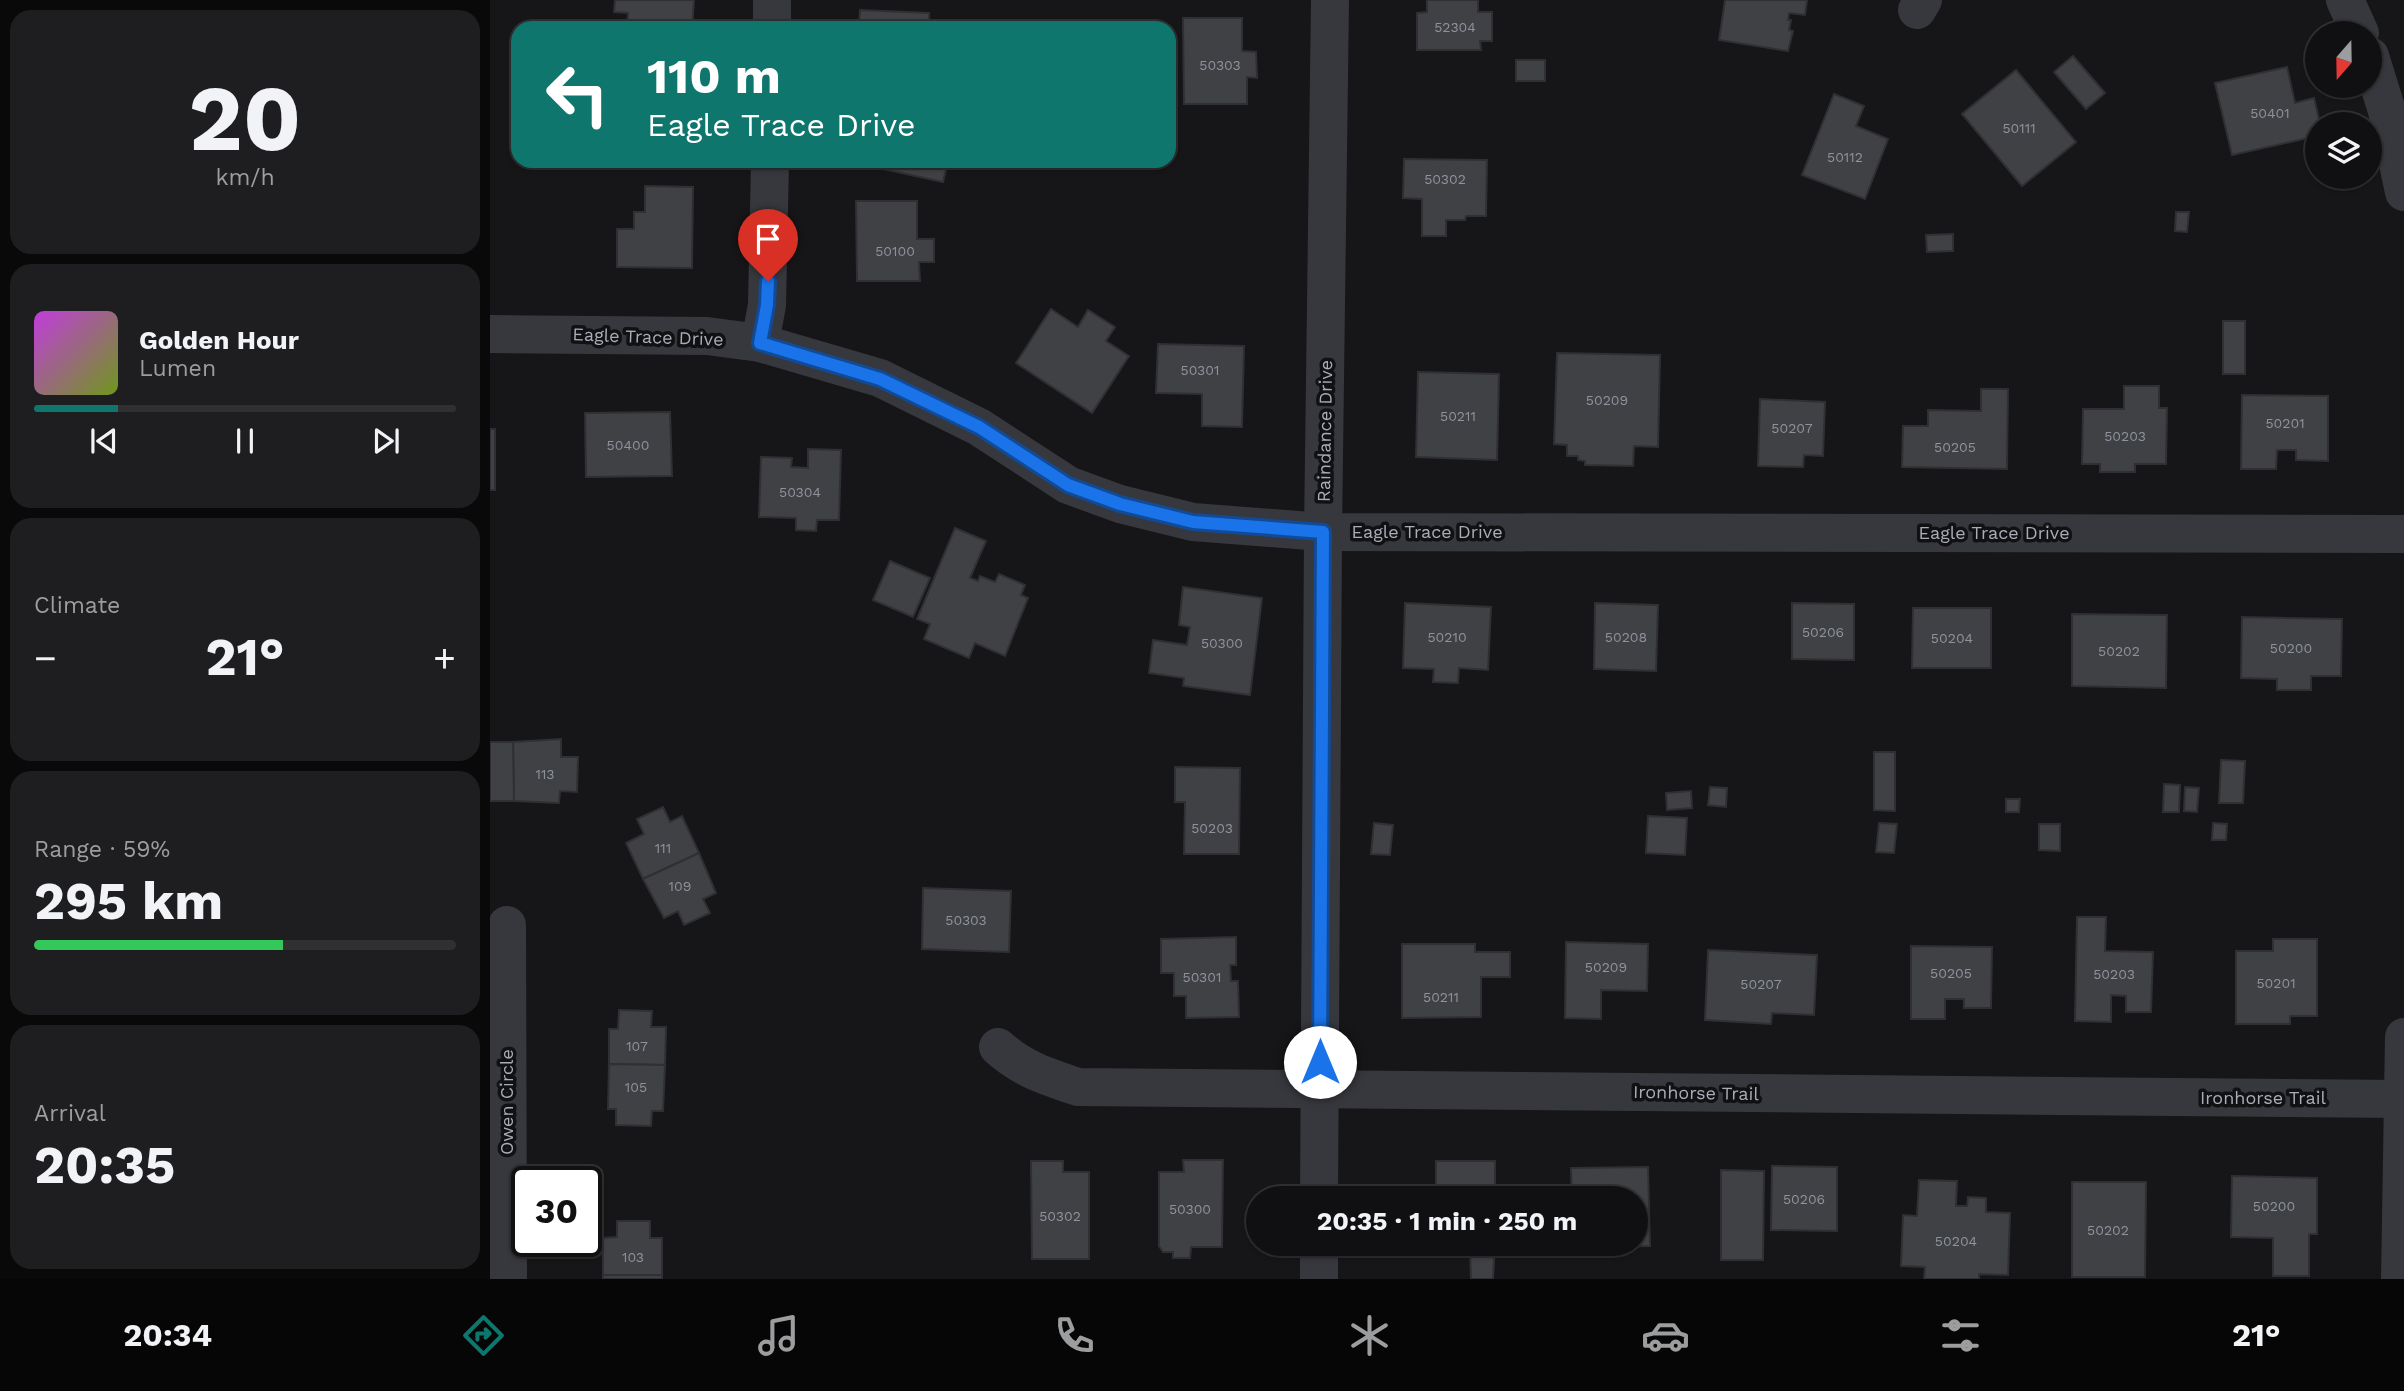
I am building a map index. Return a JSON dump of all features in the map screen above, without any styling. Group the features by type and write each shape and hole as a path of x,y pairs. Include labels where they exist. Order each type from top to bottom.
{"street":[{"path":"772,0 772,21"},
{"name":"Raindance Drive","path":"1319,1186 1330,0"},
{"path":"2345,0 2355,21"},
{"path":"2382,95 2404,192"},
{"path":"760,343 767,305 770,168"},
{"name":"Eagle Trace Drive","path":"490,334 707,336 760,343 880,379 979,427 1068,485 1120,504 1193,522 1323,532 2404,534"},
{"name":"Owen Circle","path":"507,925 508,1279"},
{"path":"2400,1279 2404,1037"},
{"name":"Ironhorse Trail","path":"998,1047 1032,1072 1078,1087 2404,1099"},
{"path":"1319,1256 1319,1279"}],"building":[{"path":"615,0 694,0 692,21 627,21 628,13 614,12"},
{"path":"1427,0 1478,0 1478,12 1492,12 1492,41 1480,41 1481,50 1417,50 1417,13 1427,12"},
{"path":"1725,0 1807,0 1805,15 1789,13 1789,30 1793,31 1788,51 1719,40"},
{"path":"860,10 929,13 929,21 859,21"},
{"path":"1183,18 1242,18 1242,51 1256,52 1257,78 1247,77 1247,104 1184,104"},
{"path":"2073,56 2105,93 2086,109 2054,72"},
{"path":"1516,60 1545,60 1545,81 1516,81"},
{"path":"2287,67 2295,103 2314,98 2317,112 2305,112 2305,139 2232,155 2215,83"},
{"path":"2016,70 2076,142 2022,186 1962,114"},
{"path":"1834,94 1864,106 1856,126 1888,139 1865,199 1802,175"},
{"path":"1404,159 1487,160 1486,216 1446,220 1446,236 1422,236 1422,199 1403,198"},
{"path":"879,168 946,168 943,182"},
{"path":"645,186 693,187 692,268 617,267 617,229 634,229 634,212 645,212"},
{"path":"856,201 917,201 917,239 934,239 934,262 919,262 920,281 857,281"},
{"path":"2176,212 2189,212 2187,232 2175,231"},
{"path":"1953,234 1953,251 1927,252 1926,235"},
{"path":"1051,309 1078,327 1088,310 1115,327 1106,341 1129,356 1092,413 1016,363"},
{"path":"2223,321 2245,321 2245,374 2223,374"},
{"path":"1158,344 1244,346 1242,427 1202,426 1202,394 1156,393"},
{"path":"1557,353 1660,355 1658,447 1634,446 1633,466 1585,465 1585,461 1578,460 1578,456 1567,456 1567,445 1554,444"},
{"path":"1418,372 1499,374 1497,460 1416,457"},
{"path":"2124,386 2159,386 2159,408 2167,408 2166,464 2135,464 2135,472 2100,472 2100,464 2082,464 2083,409 2124,409"},
{"path":"1981,389 2008,389 2007,469 1902,467 1903,426 1928,426 1928,410 1981,411"},
{"path":"2242,395 2328,396 2328,461 2296,460 2296,450 2277,450 2276,469 2241,469"},
{"path":"1760,399 1825,402 1823,456 1804,455 1803,467 1758,466"},
{"path":"670,412 672,476 586,477 585,413"},
{"path":"490,429 495,429 495,490 490,490"},
{"path":"808,449 841,450 839,520 817,520 816,531 796,530 796,518 759,517 761,457 792,458 791,467 808,468"},
{"path":"955,528 986,541 970,578 978,581 980,576 995,582 999,574 1025,585 1021,595 1028,598 1005,656 975,643 969,658 924,639 930,624 917,619"},
{"path":"890,561 930,578 913,617 873,600"},
{"path":"1183,587 1262,598 1250,695 1183,686 1184,678 1149,673 1153,640 1187,645 1190,627 1179,625"},
{"path":"1405,603 1491,607 1488,670 1459,668 1458,683 1433,682 1434,669 1403,668"},
{"path":"1595,603 1658,605 1656,671 1594,669"},
{"path":"1792,603 1854,604 1854,660 1792,659"},
{"path":"1913,608 1991,608 1991,668 1912,668"},
{"path":"2072,614 2167,615 2166,688 2072,686"},
{"path":"2242,617 2342,619 2341,676 2311,676 2311,690 2277,690 2277,679 2241,678"},
{"path":"561,739 561,757 578,757 577,792 560,791 559,803 514,801 513,742"},
{"path":"490,742 513,742 514,801 490,801"},
{"path":"1874,752 1895,752 1895,811 1874,810"},
{"path":"2221,760 2245,761 2243,803 2219,803"},
{"path":"1175,767 1240,768 1239,854 1184,854 1185,802 1175,802"},
{"path":"2164,784 2180,785 2179,812 2163,812"},
{"path":"1710,787 1727,788 1726,807 1708,805"},
{"path":"2185,787 2199,788 2197,812 2184,811"},
{"path":"1691,791 1692,808 1667,810 1666,793"},
{"path":"2006,799 2020,799 2019,812 2006,812"},
{"path":"663,807 670,822 682,816 699,853 643,879 626,843 644,834 637,819"},
{"path":"1648,816 1687,818 1685,855 1646,853"},
{"path":"1374,823 1393,825 1390,855 1371,854"},
{"path":"1879,823 1897,824 1894,853 1876,852"},
{"path":"2213,823 2227,824 2226,840 2212,840"},
{"path":"2039,824 2060,824 2060,851 2039,850"},
{"path":"699,853 716,893 703,899 710,913 684,925 678,911 664,918 643,879"},
{"path":"923,888 1011,891 1009,952 922,949"},
{"path":"2077,917 2106,917 2105,951 2153,952 2151,1012 2126,1012 2126,996 2111,995 2111,1022 2075,1021"},
{"path":"1236,937 1236,965 1230,965 1231,981 1238,981 1239,1017 1186,1018 1186,996 1174,996 1174,973 1161,973 1161,939"},
{"path":"2273,939 2317,939 2317,1016 2290,1016 2290,1024 2236,1024 2236,951 2273,951"},
{"path":"1566,942 1648,944 1647,991 1601,990 1601,1019 1565,1018"},
{"path":"1402,944 1475,944 1475,952 1510,952 1510,977 1481,977 1481,1017 1402,1018"},
{"path":"1911,946 1992,947 1991,1008 1964,1008 1964,999 1945,999 1945,1019 1911,1019"},
{"path":"1708,950 1817,955 1814,1015 1772,1013 1771,1024 1705,1020"},
{"path":"619,1010 652,1011 651,1027 666,1027 665,1065 609,1064 609,1029 618,1029"},
{"path":"609,1064 665,1065 663,1111 652,1111 651,1126 616,1125 616,1109 608,1109"},
{"path":"1183,1160 1223,1160 1222,1247 1191,1247 1190,1258 1173,1258 1173,1252 1163,1252 1159,1246 1159,1172 1184,1172"},
{"path":"1031,1161 1063,1161 1063,1172 1089,1172 1089,1259 1032,1259"},
{"path":"1436,1161 1495,1161 1495,1186 1436,1186"},
{"path":"1772,1166 1837,1167 1837,1231 1771,1230"},
{"path":"1648,1167 1650,1246 1648,1186 1572,1186 1571,1168"},
{"path":"1721,1170 1764,1171 1763,1260 1721,1260"},
{"path":"2232,1176 2317,1178 2317,1234 2309,1234 2309,1276 2273,1276 2273,1238 2231,1237"},
{"path":"1919,1180 1957,1181 1956,1206 1967,1206 1968,1197 1986,1198 1986,1212 2010,1213 2008,1275 1979,1274 1979,1279 1924,1279 1925,1267 1901,1266 1903,1215 1917,1216"},
{"path":"2072,1182 2146,1182 2145,1277 2072,1277"},
{"path":"617,1221 650,1221 650,1238 662,1238 662,1275 603,1275 603,1238 617,1237"},
{"path":"1470,1256 1494,1256 1493,1279 1471,1279"},
{"path":"603,1275 662,1275 662,1279 603,1279"}],"route":[{"path":"768,281 760,343 880,379 979,427 1068,485 1120,504 1193,522 1323,532 1320,1062"}]}
